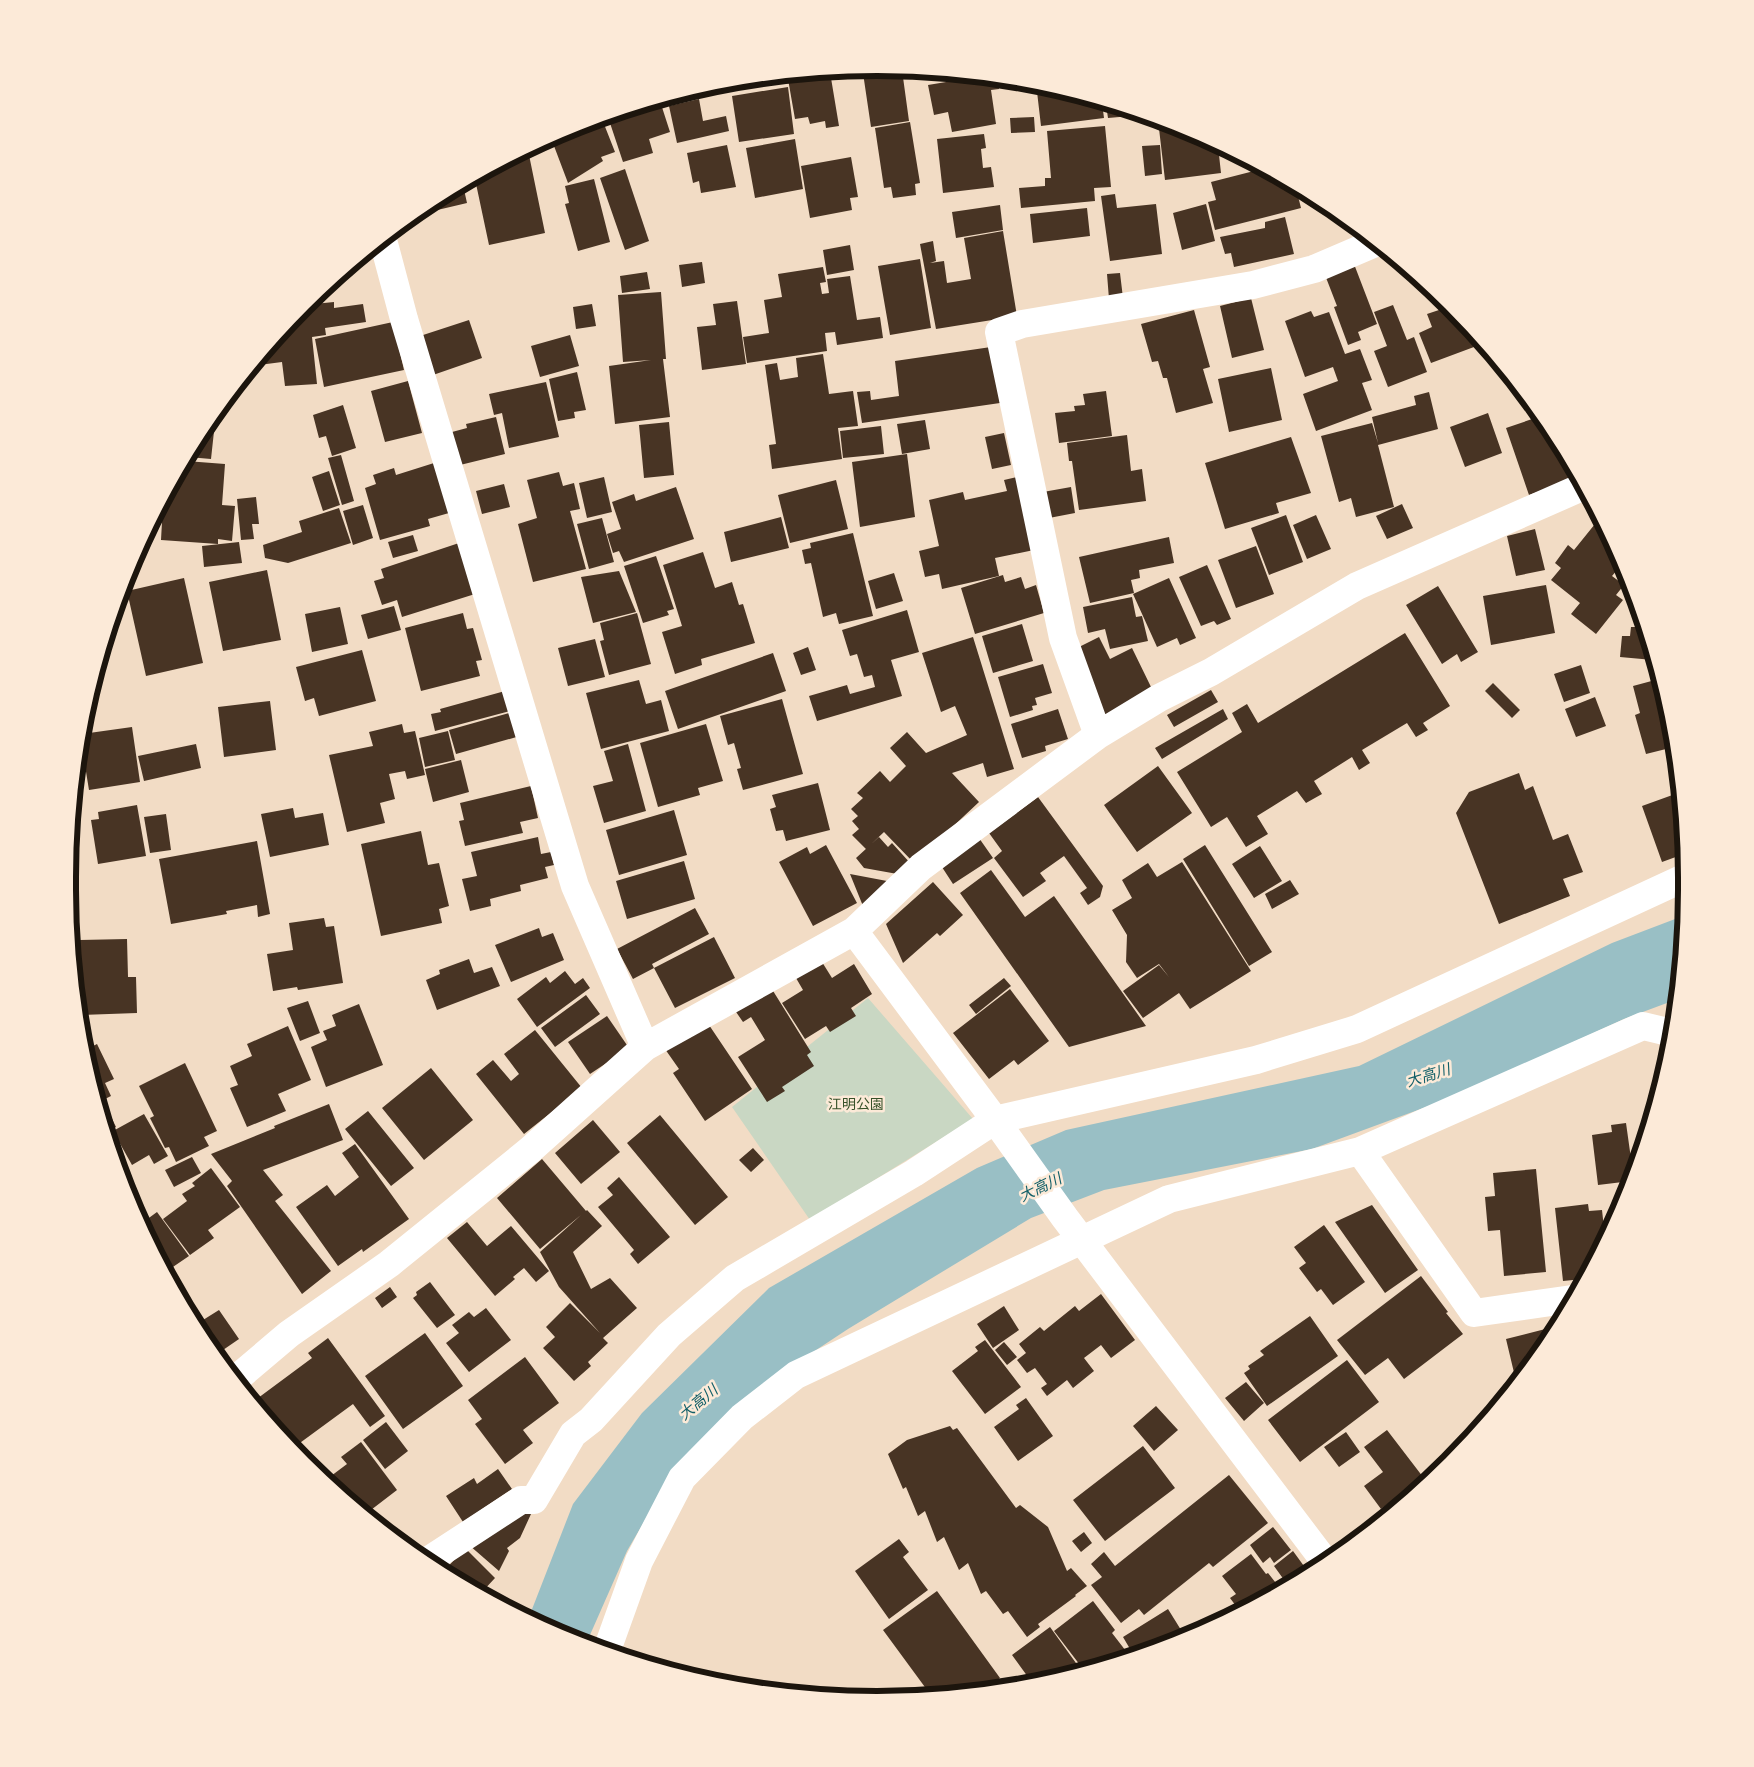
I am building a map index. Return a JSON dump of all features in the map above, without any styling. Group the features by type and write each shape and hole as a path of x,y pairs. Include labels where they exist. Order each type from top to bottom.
{"street":[{"path":"385,246 410,338 575,886 645,1046"},
{"path":"1098,735 1063,638 999,332 1022,324 1253,285 1314,269 1369,246"},
{"path":"241,1375 289,1334 389,1264 530,1150 645,1046 854,931 921,867 1098,735 1159,698 1211,672 1357,586 1577,489"},
{"path":"434,1557 521,1500 534,1500 573,1434 591,1420 669,1335 735,1278 914,1173 1002,1130 1357,1030 1678,880"},
{"path":"854,931 1065,1218 1321,1557"},
{"path":"609,1644 639,1561 660,1514 682,1478 742,1417 796,1375 1169,1199 1360,1151 1643,1026 1665,1031"},
{"path":"1360,1151 1474,1313 1563,1301"}],"green space":[{"path":"76,880 78,888 77,905"},
{"name":"江明公園","path":"868,998 973,1119 810,1220 732,1107"}],"water":[{"name":"大高川","path":"1677,918 1670,1002 1624,1019 1456,1096 1312,1149 1104,1190 1031,1218 848,1329 754,1391 672,1474 627,1551 589,1637 531,1612 573,1504 642,1413 769,1288 977,1168 1066,1130 1359,1066 1612,943"}],"building":[{"path":"864,77 903,77 909,121 871,127"},
{"path":"831,78 839,126 826,128 825,121 810,124 808,117 795,119 788,81"},
{"path":"955,80 999,86 999,89 991,90 996,124 952,132 948,112 934,115 928,85"},
{"path":"788,87 794,134 739,142 732,96"},
{"path":"1037,93 1103,110 1104,118 1041,126"},
{"path":"699,99 703,121 726,116 729,131 677,143 669,106"},
{"path":"662,106 670,132 649,139 653,153 623,162 610,123"},
{"path":"1107,111 1126,116 1108,118"},
{"path":"1034,117 1035,132 1011,133 1010,118"},
{"path":"910,122 920,183 915,184 916,195 893,198 891,187 884,188 875,128"},
{"path":"604,125 615,152 601,157 603,161 568,183 554,145"},
{"path":"1105,126 1111,187 1094,188 1095,201 1021,208 1019,188 1045,186 1045,178 1051,178 1047,131"},
{"path":"1159,128 1219,153 1221,173 1165,180"},
{"path":"984,134 986,148 981,149 983,168 991,167 994,187 943,193 937,139"},
{"path":"795,139 803,189 755,198 746,148"},
{"path":"727,145 736,187 701,193 699,181 693,183 687,153"},
{"path":"1160,145 1162,174 1145,176 1142,146"},
{"path":"529,156 545,233 489,245 476,184"},
{"path":"851,157 858,197 850,198 852,210 810,218 801,166"},
{"path":"625,169 649,241 625,250 600,178"},
{"path":"1253,171 1298,197 1301,208 1215,230 1208,202 1216,200 1211,182"},
{"path":"594,179 610,242 578,251 565,204 569,203 565,186"},
{"path":"464,192 467,203 431,211"},
{"path":"1115,194 1117,208 1156,204 1162,254 1110,261 1101,196"},
{"path":"1206,204 1215,241 1182,250 1173,213"},
{"path":"1000,205 1003,230 956,238 952,212"},
{"path":"1087,208 1090,236 1033,243 1030,214"},
{"path":"1285,217 1294,254 1234,267 1231,253 1225,254 1220,237 1265,228 1265,222"},
{"path":"1003,231 1017,316 936,329 920,244 933,241 936,261 930,263 944,261 947,283 971,279 964,238"},
{"path":"850,245 854,270 827,275 823,250"},
{"path":"920,259 931,328 890,335 878,266"},
{"path":"702,262 705,283 682,287 679,265"},
{"path":"1354,264 1377,324 1358,332 1361,340 1348,345 1334,307 1337,306 1325,275"},
{"path":"823,267 826,282 820,283 822,294 829,293 827,279 850,276 857,320 880,317 883,338 837,345 835,332 825,333 827,351 747,363 743,337 769,333 764,300 782,297 778,274"},
{"path":"647,272 650,289 622,293 620,276"},
{"path":"1120,273 1123,298 1109,299 1107,274"},
{"path":"661,292 666,359 663,359 670,417 615,424 609,366 651,360 623,362 618,295"},
{"path":"1251,298 1264,350 1232,358 1220,306"},
{"path":"737,301 746,364 702,370 697,327 716,325 713,304"},
{"path":"334,302 334,308 363,304 366,322 325,328 326,335 312,337 317,384 285,386 282,362 262,365 319,304"},
{"path":"592,304 596,326 576,329 573,307"},
{"path":"1393,305 1407,340 1414,337 1427,372 1388,387 1374,351 1387,346 1374,312"},
{"path":"1437,305 1476,346 1431,363 1419,333 1432,327 1427,314 1439,310"},
{"path":"1194,310 1210,367 1203,369 1213,403 1176,413 1167,378 1163,378 1158,361 1152,362 1141,324"},
{"path":"1311,311 1314,317 1329,312 1345,354 1360,349 1372,380 1362,383 1372,410 1316,431 1303,394 1338,381 1333,367 1305,377 1285,321"},
{"path":"469,320 482,358 433,375 420,336"},
{"path":"393,322 404,370 324,387 315,339"},
{"path":"570,335 579,366 540,377 531,346"},
{"path":"991,347 1000,403 862,423 857,392 870,391 871,400 899,396 895,361"},
{"path":"823,354 829,394 853,391 858,426 838,428 842,459 772,469 769,445 776,444 765,365 777,363 780,380 798,377 796,358"},
{"path":"1271,368 1282,420 1229,432 1218,379"},
{"path":"577,372 586,410 574,412 575,418 558,421 549,379"},
{"path":"408,381 422,433 385,442 371,391"},
{"path":"546,382 559,437 509,448 502,413 494,415 489,394"},
{"path":"1106,391 1112,436 1059,443 1055,413 1075,411 1074,406 1085,405 1083,394"},
{"path":"1429,392 1438,429 1378,445 1394,507 1356,517 1351,498 1339,502 1321,436 1372,423 1378,443 1372,417 1416,405 1414,396"},
{"path":"343,405 356,448 332,456 326,436 319,438 313,415"},
{"path":"1488,413 1502,453 1465,467 1450,427"},
{"path":"496,417 505,454 460,465 452,432 467,428 466,424"},
{"path":"1533,419 1572,480 1529,495 1506,428"},
{"path":"925,420 930,449 902,454 897,424"},
{"path":"669,422 674,475 644,478 639,425"},
{"path":"881,426 884,454 843,458 840,431"},
{"path":"214,427 211,459 196,458"},
{"path":"1004,433 1011,465 992,469 985,437"},
{"path":"1127,435 1131,471 1142,469 1146,501 1079,510 1072,461 1069,461 1067,443"},
{"path":"1291,437 1311,493 1276,503 1279,513 1225,529 1205,463"},
{"path":"907,454 915,517 860,527 852,462"},
{"path":"341,455 354,501 342,505 328,458"},
{"path":"193,462 225,464 222,505 235,506 232,541 218,539 218,544 161,540 162,517"},
{"path":"434,463 449,513 428,519 430,526 380,540 365,488 376,484 373,475 394,468 396,475"},
{"path":"329,471 340,505 323,511 312,477"},
{"path":"559,472 563,486 574,483 580,509 570,511 586,569 533,582 518,524 537,518 527,480"},
{"path":"604,477 612,512 587,518 579,483"},
{"path":"1017,477 1034,550 995,558 999,576 942,589 939,574 925,577 919,551 939,546 929,500 963,492 965,500 1007,491 1004,480"},
{"path":"836,480 848,529 790,543 778,495"},
{"path":"504,484 510,507 482,514 476,491"},
{"path":"676,487 694,539 624,562 619,551 613,553 607,534 621,529 612,502 634,494 636,501"},
{"path":"1071,487 1075,513 1049,518 1043,492"},
{"path":"256,497 259,524 252,524 254,539 241,540 237,499"},
{"path":"1402,504 1413,528 1387,539 1376,516"},
{"path":"363,505 373,538 353,545 343,511"},
{"path":"339,508 351,543 288,563 265,558 263,545 302,532 299,521"},
{"path":"1286,515 1303,562 1269,575 1251,528"},
{"path":"1316,515 1331,549 1307,559 1293,525"},
{"path":"781,517 789,548 731,562 724,532"},
{"path":"602,518 614,562 589,569 577,524"},
{"path":"1595,524 1617,570 1612,576 1621,583 1623,587 1616,595 1623,600 1596,634 1571,614 1580,603 1551,580 1561,568 1555,563 1568,545 1574,550"},
{"path":"1535,529 1545,570 1516,576 1507,536"},
{"path":"853,533 873,616 839,624 836,613 823,617 811,563 805,564 802,550 811,548 810,543"},
{"path":"413,535 418,551 393,558 388,542"},
{"path":"1169,537 1174,563 1139,570 1140,578 1131,580 1134,593 1090,603 1079,557"},
{"path":"239,542 242,563 204,567 202,546"},
{"path":"459,543 475,594 402,617 397,600 382,605 374,581 384,578 381,569"},
{"path":"1256,546 1274,594 1236,608 1218,560"},
{"path":"703,552 715,588 732,582 739,605 743,604 755,643 701,659 702,665 675,674 662,632 682,626 663,565"},
{"path":"656,556 674,609 667,611 669,615 643,623 624,566"},
{"path":"1207,565 1231,619 1217,625 1214,621 1201,626 1179,577"},
{"path":"267,570 281,640 223,651 209,582"},
{"path":"619,571 636,612 593,623 581,577"},
{"path":"894,573 903,601 876,609 868,581"},
{"path":"1003,575 1005,582 1021,577 1025,589 1036,585 1044,613 975,634 961,588"},
{"path":"184,578 203,663 146,676 128,595 130,590"},
{"path":"1169,578 1196,638 1180,645 1177,638 1157,647 1133,594"},
{"path":"1546,585 1555,633 1491,645 1483,596"},
{"path":"1438,586 1478,652 1461,662 1457,654 1442,664 1406,605"},
{"path":"1132,597 1136,617 1142,616 1148,641 1110,649 1105,629 1088,633 1083,607"},
{"path":"394,606 401,630 368,639 361,615"},
{"path":"340,607 348,644 312,652 305,614"},
{"path":"907,610 919,652 891,660 902,696 817,721 809,696 847,685 850,694 875,687 872,675 864,677 857,654 850,656 842,630"},
{"path":"463,613 467,629 473,628 482,660 476,661 480,676 421,691 405,628"},
{"path":"637,613 651,664 609,675 600,641 604,640 600,623"},
{"path":"1636,623 1647,659 1620,657 1622,636 1630,636 1631,627 1635,627"},
{"path":"1022,624 1033,661 993,673 982,636"},
{"path":"1405,633 1450,706 1423,723 1428,730 1416,737 1407,723 1362,750 1370,763 1359,770 1352,757 1314,781 1322,794 1306,803 1297,791 1257,816 1268,834 1246,847 1227,817 1211,827 1177,772 1242,732 1232,713 1247,704 1258,723"},
{"path":"973,637 1014,769 987,777 983,763 952,773 979,802 914,863 884,832 866,849 852,835 859,829 852,821 858,816 851,809 863,798 857,793 880,771 890,782 906,766 890,748 907,732 926,753 967,735 955,706 941,712 922,653"},
{"path":"1099,637 1110,659 1132,648 1152,689 1104,717 1077,648"},
{"path":"595,639 605,677 568,686 558,648"},
{"path":"808,647 816,670 801,675 793,653"},
{"path":"362,650 376,701 319,716 314,698 305,701 296,667"},
{"path":"773,653 786,691 678,729 665,691"},
{"path":"1043,664 1052,693 1035,698 1037,705 1032,706 1033,710 1010,717 998,677"},
{"path":"1581,665 1590,693 1564,702 1554,674"},
{"path":"639,680 646,704 661,700 669,731 601,749 586,693"},
{"path":"1653,681 1667,749 1646,754 1635,715 1640,713 1633,686"},
{"path":"1493,683 1520,710 1512,718 1485,691"},
{"path":"1211,690 1218,702 1174,727 1167,715"},
{"path":"505,691 510,711 435,731 431,714 441,712 440,709"},
{"path":"1595,697 1606,726 1576,737 1565,709"},
{"path":"782,699 803,774 743,790 737,769 741,768 734,743 728,745 720,716"},
{"path":"270,701 276,750 224,757 218,707"},
{"path":"1058,709 1068,739 1045,746 1046,751 1022,758 1011,724"},
{"path":"1223,709 1228,719 1162,759 1155,748"},
{"path":"513,712 520,736 456,754 449,730"},
{"path":"402,724 404,733 415,731 425,775 407,779 405,771 389,774 395,799 380,803 385,823 347,832 329,755 373,746 369,732"},
{"path":"706,724 723,781 698,788 700,795 658,807 640,743"},
{"path":"132,727 140,782 89,790 85,763 90,733"},
{"path":"448,731 455,760 425,767 419,738"},
{"path":"196,744 201,768 144,781 138,756"},
{"path":"628,744 646,811 604,823 593,786 613,781 604,751"},
{"path":"461,760 469,792 433,802 425,769"},
{"path":"1158,766 1192,813 1137,852 1104,805"},
{"path":"1519,773 1525,790 1533,786 1553,840 1568,834 1583,872 1563,879 1570,896 1499,924 1456,813 1469,792"},
{"path":"818,783 830,830 786,841 783,830 776,831 770,809 776,807 772,795"},
{"path":"531,786 538,818 520,822 523,833 465,846 459,821 464,820 460,803"},
{"path":"1673,795 1677,856 1662,862 1642,806"},
{"path":"1038,797 1103,886 1100,897 1088,905 1080,893 1087,888 1064,856 1040,873 1046,881 1023,897 994,858 1002,851 989,833"},
{"path":"137,805 146,856 98,864 91,820 99,819 98,812"},
{"path":"293,808 295,818 323,813 329,845 270,857 261,814"},
{"path":"674,810 687,855 619,875 606,830"},
{"path":"166,814 171,850 150,853 144,817"},
{"path":"421,831 428,865 439,863 449,906 439,909 442,923 381,936 361,844"},
{"path":"538,837 541,854 551,852 554,865 545,867 548,878 520,885 521,891 490,899 491,906 470,911 462,879 477,876 471,852"},
{"path":"879,837 888,847 892,843 911,864 903,875 864,868 856,858"},
{"path":"979,838 993,858 953,884 940,864"},
{"path":"257,841 270,914 258,917 257,905 226,911 227,914 171,924 159,859"},
{"path":"826,845 857,903 813,926 779,862 807,847 810,854"},
{"path":"1205,845 1272,952 1249,966 1183,859"},
{"path":"1260,846 1282,881 1254,898 1232,864"},
{"path":"684,861 695,899 627,919 616,881"},
{"path":"1182,862 1251,971 1190,1009 1179,993 1143,1018 1123,991 1159,965 1169,977 1159,964 1137,978 1126,962 1127,935 1112,910 1132,898 1122,880 1148,863 1157,877"},
{"path":"991,870 1025,917 1054,896 1146,1026 1069,1047 960,893"},
{"path":"850,874 887,881 865,911"},
{"path":"1290,880 1299,894 1272,909 1265,894"},
{"path":"933,882 963,915 940,936 937,933 903,963 886,924"},
{"path":"695,908 709,934 652,964 654,968 633,979 617,949"},
{"path":"324,918 326,927 334,926 343,983 298,990 297,987 273,991 267,954 293,950 289,923"},
{"path":"539,928 542,937 553,933 564,960 511,982 495,945"},
{"path":"714,937 735,978 675,1008 654,968"},
{"path":"127,939 128,977 136,977 137,1013 86,1015 80,967 80,940"},
{"path":"469,959 474,973 492,967 500,986 437,1010 426,980 440,974 439,970"},
{"path":"822,962 832,978 854,964 872,994 851,1008 856,1016 830,1032 826,1026 805,1039 782,1003 803,990 796,978"},
{"path":"565,971 575,984 583,978 590,988 537,1027 517,999 546,977 550,983"},
{"path":"1004,978 1011,986 976,1014 969,1005"},
{"path":"770,986 811,1052 807,1055 814,1066 782,1087 785,1091 767,1102 738,1057 765,1040 751,1017 743,1022 734,1009"},
{"path":"1010,989 1049,1041 1018,1065 1014,1060 989,1079 953,1033"},
{"path":"586,995 600,1014 555,1047 541,1028"},
{"path":"308,1001 320,1033 300,1041 287,1008"},
{"path":"359,1004 383,1065 326,1087 311,1047 327,1040 323,1031 336,1026 332,1015"},
{"path":"607,1016 629,1048 590,1074 568,1042"},
{"path":"707,1022 752,1089 705,1121 673,1073 679,1069 665,1049"},
{"path":"288,1026 311,1080 278,1094 286,1111 247,1127 230,1088 238,1085 230,1066 252,1056 247,1044"},
{"path":"535,1030 582,1088 524,1134 476,1074 493,1060 511,1081 519,1074 504,1054"},
{"path":"97,1044 114,1079 105,1083 111,1096 105,1099 92,1046"},
{"path":"185,1063 217,1131 204,1137 209,1146 176,1162 169,1147 165,1148 150,1118 154,1116 139,1086"},
{"path":"431,1068 473,1120 424,1160 382,1108"},
{"path":"329,1104 343,1140 263,1170 283,1195 275,1201 331,1271 302,1294 227,1186 232,1181 211,1154"},
{"path":"108,1110 116,1127 113,1128"},
{"path":"368,1111 414,1168 391,1186 345,1129"},
{"path":"144,1114 168,1156 154,1164 149,1155 132,1165 114,1130"},
{"path":"660,1115 728,1197 695,1225 627,1143"},
{"path":"593,1120 620,1152 581,1184 555,1153"},
{"path":"1626,1123 1631,1158 1622,1182 1598,1185 1592,1135 1612,1132 1611,1125"},
{"path":"355,1144 409,1219 363,1252 362,1249 338,1266 296,1207 327,1185 335,1196 359,1177 342,1153"},
{"path":"753,1148 764,1160 751,1172 739,1160"},
{"path":"192,1157 201,1173 174,1187 165,1170"},
{"path":"542,1159 586,1211 602,1226 573,1252 591,1289 610,1278 637,1308 603,1338 608,1343 588,1362 591,1366 574,1381 543,1348 555,1337 546,1327 570,1303 600,1333 559,1287 540,1252 581,1215 540,1249 497,1198"},
{"path":"211,1168 240,1207 208,1230 214,1238 190,1255 163,1219 187,1201 182,1194 195,1186 192,1183"},
{"path":"1536,1169 1546,1272 1504,1276 1500,1230 1488,1231 1485,1197 1495,1196 1493,1173"},
{"path":"619,1177 670,1237 638,1264 630,1254 634,1250 598,1207 613,1195 607,1188"},
{"path":"1588,1204 1589,1211 1602,1210 1604,1225 1576,1280 1563,1281 1555,1208"},
{"path":"1372,1205 1418,1270 1385,1293 1335,1222"},
{"path":"157,1212 189,1256 172,1268 148,1219"},
{"path":"467,1222 487,1246 511,1226 549,1271 536,1282 524,1268 513,1277 515,1279 495,1296 447,1238"},
{"path":"1324,1225 1365,1282 1333,1305 1321,1289 1317,1292 1299,1268 1306,1263 1294,1247"},
{"path":"1421,1276 1463,1334 1404,1379 1388,1358 1365,1375 1337,1340"},
{"path":"430,1282 455,1315 437,1328 413,1298 417,1295 416,1292"},
{"path":"390,1287 397,1297 382,1308 375,1298"},
{"path":"1101,1294 1135,1340 1111,1358 1101,1345 1084,1358 1094,1371 1073,1388 1067,1380 1047,1396 1041,1388 1047,1384 1035,1368 1027,1373 1017,1360 1026,1353 1019,1344 1040,1327 1044,1331 1075,1306 1079,1311"},
{"path":"1004,1306 1019,1330 993,1348 977,1324"},
{"path":"486,1308 511,1340 469,1372 446,1343 459,1333 452,1325 469,1312 474,1317"},
{"path":"219,1310 239,1339 223,1350 203,1320"},
{"path":"1310,1316 1338,1356 1267,1406 1244,1373 1250,1369 1248,1366 1264,1355 1260,1351"},
{"path":"1547,1329 1514,1374 1506,1339"},
{"path":"425,1333 463,1386 403,1429 365,1376"},
{"path":"328,1338 385,1416 370,1427 353,1404 299,1443 259,1398 312,1358 308,1353"},
{"path":"985,1340 1021,1387 985,1414 952,1371 978,1351 975,1347"},
{"path":"1004,1342 1017,1357 1007,1365 995,1350"},
{"path":"525,1357 559,1403 523,1430 533,1443 505,1464 475,1424 482,1419 468,1400"},
{"path":"1347,1360 1379,1402 1300,1462 1268,1420"},
{"path":"1246,1382 1264,1403 1244,1421 1225,1398"},
{"path":"1026,1398 1053,1436 1018,1461 994,1427 1019,1409 1016,1405"},
{"path":"1156,1406 1178,1430 1154,1451 1133,1426"},
{"path":"386,1422 408,1451 385,1469 363,1440"},
{"path":"950,1426 953,1430 957,1428 1016,1508 1020,1505 1048,1527 1067,1571 1071,1568 1087,1586 1038,1624 1040,1627 1027,1637 1008,1611 1003,1614 986,1591 981,1594 968,1563 959,1570 944,1537 937,1542 925,1511 918,1516 906,1487 903,1489 888,1454 907,1440"},
{"path":"1387,1430 1422,1476 1381,1509 1364,1486 1383,1472 1364,1447"},
{"path":"1346,1432 1360,1452 1339,1467 1324,1447"},
{"path":"361,1442 397,1490 371,1510 332,1476 347,1464 341,1457"},
{"path":"1143,1446 1175,1488 1105,1541 1073,1500"},
{"path":"498,1469 512,1489 463,1522 446,1496 474,1478 477,1484"},
{"path":"1229,1475 1268,1523 1213,1567 1209,1563 1144,1615 1139,1609 1121,1623 1091,1585 1102,1577 1091,1564 1104,1552 1115,1566"},
{"path":"520,1512 531,1514 520,1538 507,1548 509,1551 499,1571 469,1545"},
{"path":"1273,1527 1291,1550 1274,1563 1270,1557 1263,1563 1250,1545"},
{"path":"1084,1532 1092,1543 1081,1552 1072,1541"},
{"path":"899,1539 909,1552 903,1557 928,1590 889,1619 855,1571"},
{"path":"465,1548 495,1578 486,1588 449,1566"},
{"path":"1293,1551 1304,1567 1283,1579 1274,1566"},
{"path":"1251,1554 1266,1574 1268,1573 1276,1583 1236,1605 1230,1598 1236,1594 1222,1576"},
{"path":"937,1591 1000,1678 995,1682 982,1684 926,1689 883,1630"},
{"path":"1093,1601 1115,1630 1112,1633 1126,1651 1079,1664 1054,1631"},
{"path":"1168,1609 1181,1631 1130,1649 1123,1637"},
{"path":"1050,1627 1077,1665 1027,1676 1012,1655"}]}
